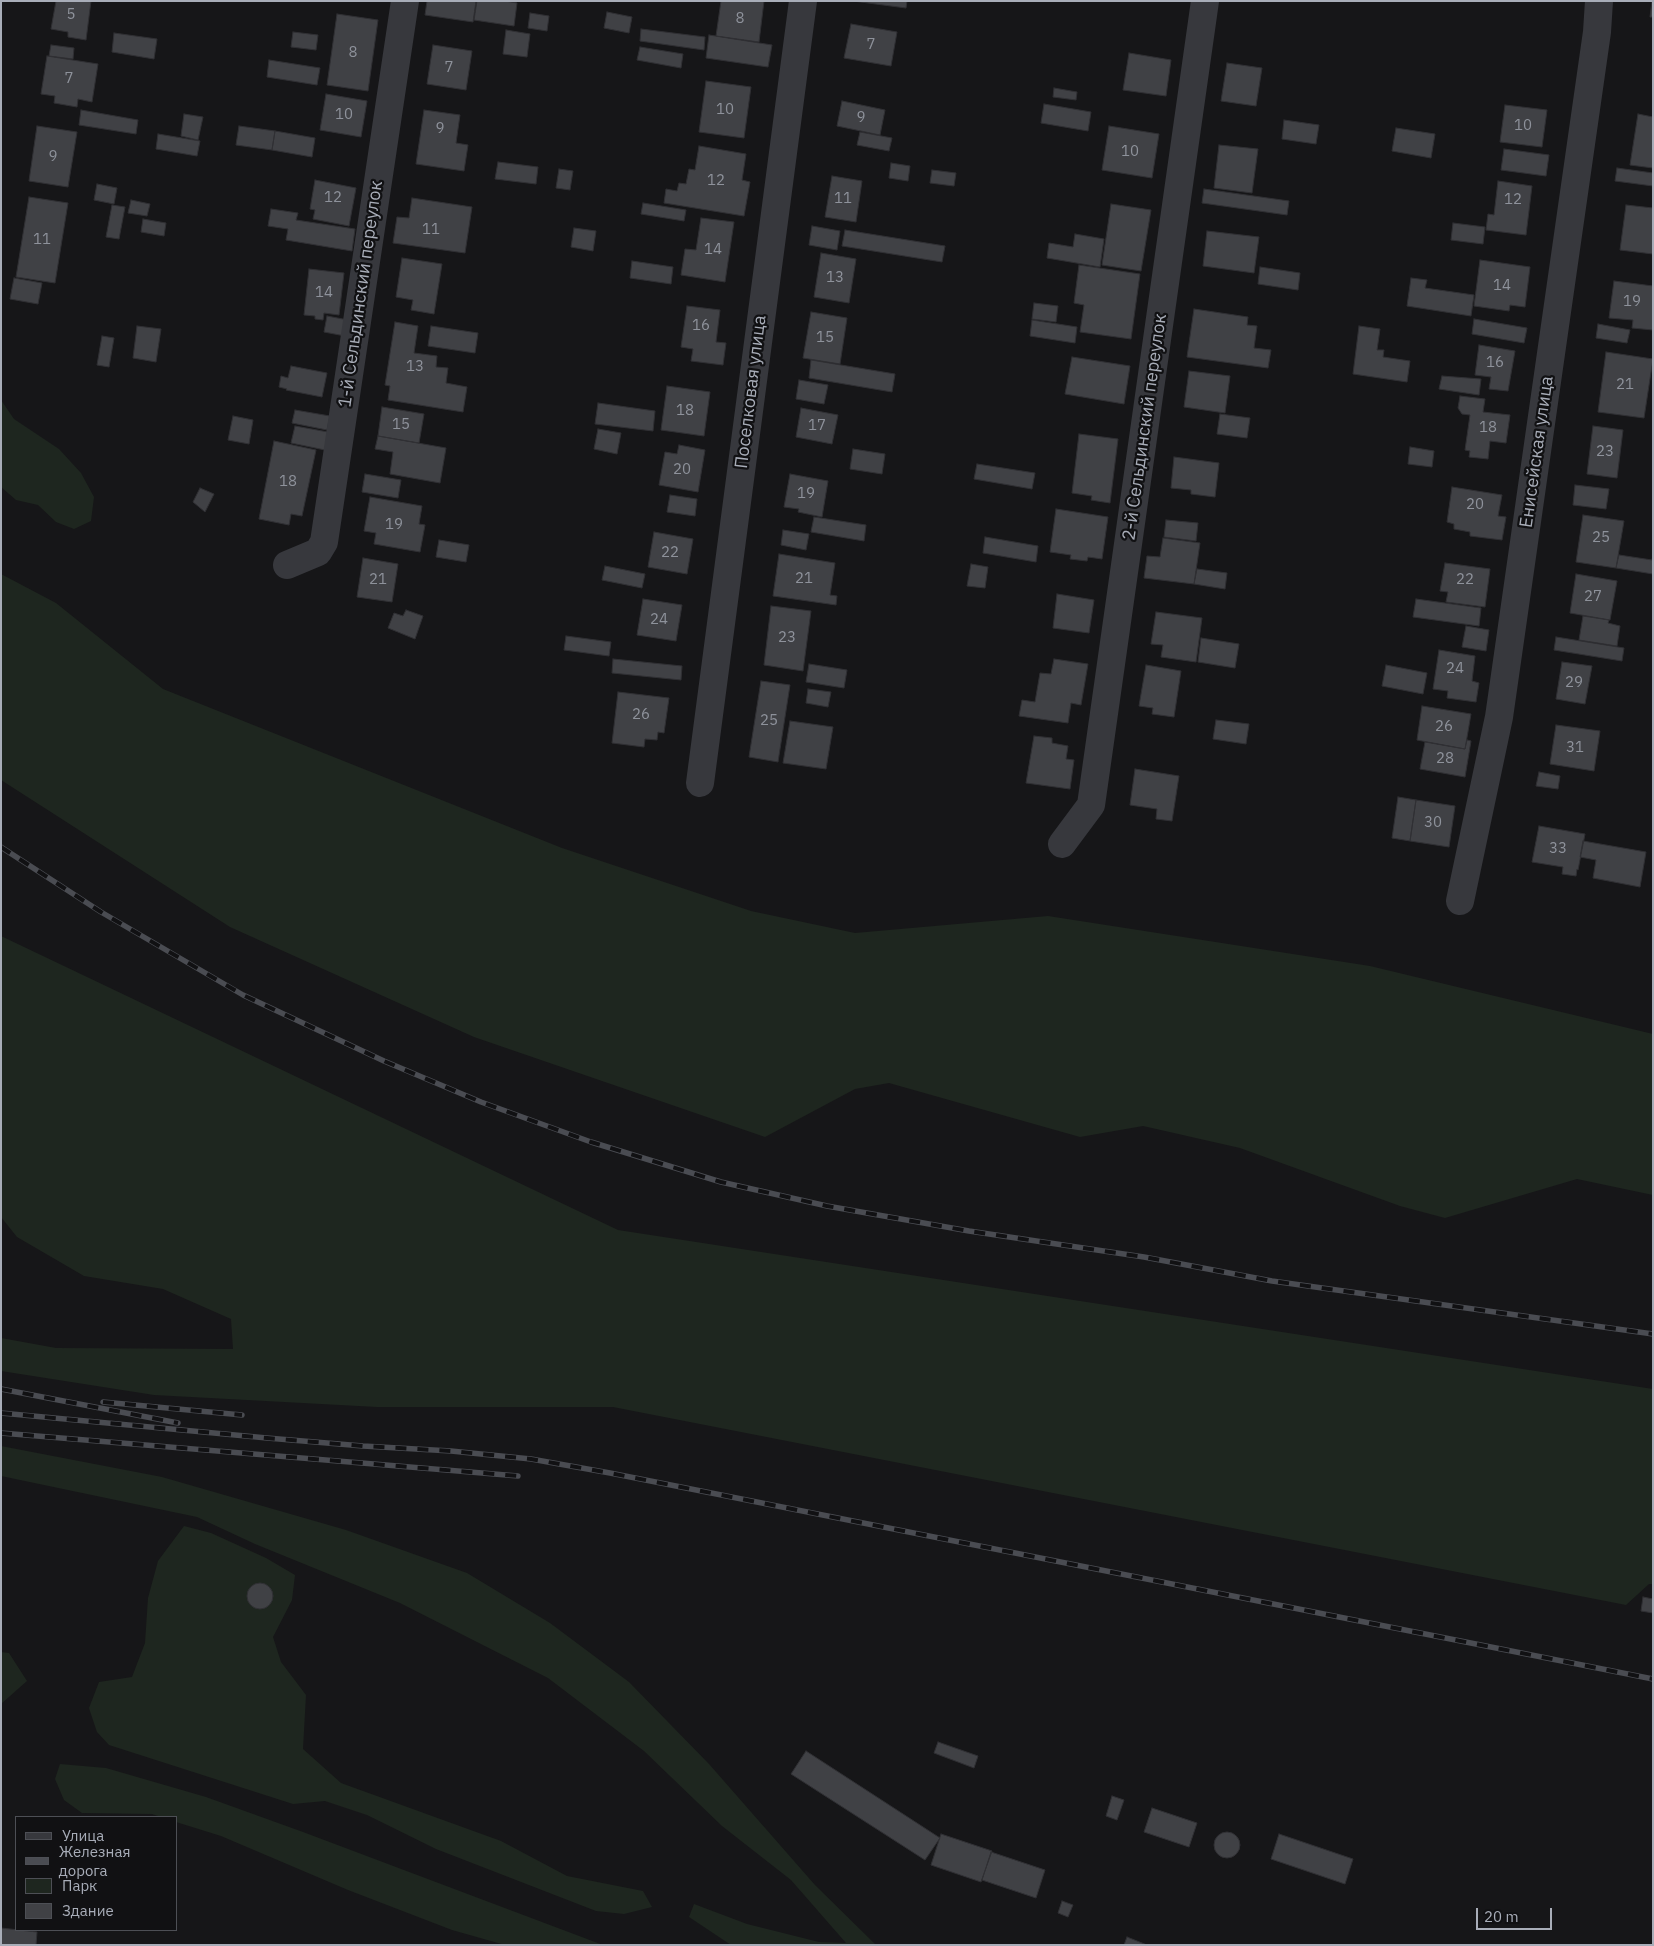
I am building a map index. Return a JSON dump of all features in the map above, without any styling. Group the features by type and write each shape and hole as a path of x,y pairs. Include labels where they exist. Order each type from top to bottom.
{"street":[{"name":"1-й Сельдинский переулок","path":"287,565 318,552 324,542 405,1"},
{"name":"Поселковая улица","path":"700,783 802,1"},
{"name":"2-й Сельдинский переулок","path":"1062,844 1091,805 1205,1"},
{"name":"Енисейская улица","path":"1460,901 1499,717 1597,32 1599,1"}],"green space":[{"path":"1,400 14,419 59,449 81,473 94,497 91,521 74,529 56,522 38,505 16,500 1,487"},
{"path":"1,574 56,603 163,689 562,848 751,911 855,933 1048,916 1370,966 1653,1034 1653,1195 1577,1179 1445,1218 1400,1206 1240,1148 1143,1126 1080,1137 889,1083 855,1089 765,1137 474,1037 230,927 1,780"},
{"path":"1,936 618,1230 1653,1389 1653,1584 1649,1584 1626,1605 613,1407 377,1407 154,1395 1,1371 1,1338 56,1348 233,1349 231,1319 163,1289 84,1276 17,1237 1,1217"},
{"path":"1,1446 162,1477 346,1530 467,1573 550,1623 629,1682 709,1764 815,1885 876,1945 731,1945 689,1917 694,1904 747,1924 819,1942 846,1943 791,1880 722,1826 644,1751 548,1678 400,1603 255,1544 197,1517 1,1476"},
{"path":"184,1526 211,1533 266,1558 295,1575 292,1600 273,1637 281,1662 306,1695 303,1749 341,1783 501,1841 567,1876 643,1891 652,1907 624,1914 596,1911 436,1849 367,1815 325,1801 293,1804 109,1745 97,1732 89,1708 99,1682 132,1677 145,1643 148,1598 158,1561"},
{"path":"1,1652 9,1653 27,1681 1,1704"},
{"path":"60,1764 106,1768 206,1797 603,1945 505,1945 452,1930 348,1890 221,1836 178,1823 178,1816 82,1813 64,1800 55,1779"}],"building":[{"path":"56,1 91,1 86,40 68,37 68,32 51,29"},
{"path":"427,1 476,1 473,22 425,15"},
{"path":"477,1 517,3 514,26 474,20"},
{"path":"721,1 764,1 759,42 716,36"},
{"path":"853,1 907,1 906,8"},
{"path":"1652,1 1653,17 1650,17"},
{"path":"607,12 632,17 629,33 604,28"},
{"path":"530,13 549,16 547,31 528,28"},
{"path":"337,14 378,20 368,91 327,85"},
{"path":"851,24 897,32 891,66 844,58"},
{"path":"641,29 705,37 704,50 640,41"},
{"path":"506,30 530,34 527,57 503,54"},
{"path":"293,32 318,35 316,50 291,47"},
{"path":"114,33 157,39 154,59 112,52"},
{"path":"709,35 772,45 768,67 706,58"},
{"path":"51,45 74,48 73,59 49,56"},
{"path":"433,45 472,51 466,90 427,84"},
{"path":"640,47 683,54 681,68 637,60"},
{"path":"1129,53 1171,60 1166,96 1123,90"},
{"path":"47,56 98,64 92,102 78,99 77,107 54,103 55,96 41,94"},
{"path":"269,60 320,68 317,85 267,77"},
{"path":"1227,63 1262,68 1256,106 1221,101"},
{"path":"706,81 751,87 744,138 699,132"},
{"path":"1054,88 1077,92 1076,100 1053,97"},
{"path":"326,94 367,101 361,137 320,130"},
{"path":"842,101 885,110 880,135 837,126"},
{"path":"1044,104 1091,112 1088,131 1041,123"},
{"path":"1505,105 1547,110 1542,147 1500,142"},
{"path":"81,110 138,120 136,134 79,125"},
{"path":"424,110 460,115 456,143 468,145 464,171 416,164"},
{"path":"184,114 203,117 198,140 181,136"},
{"path":"1638,114 1653,117 1653,168 1630,165"},
{"path":"1284,120 1319,125 1316,144 1282,139"},
{"path":"37,126 77,132 68,187 29,181"},
{"path":"239,126 275,131 272,150 236,145"},
{"path":"1109,126 1159,134 1152,178 1102,170"},
{"path":"1396,128 1435,134 1431,158 1392,151"},
{"path":"275,131 315,138 312,157 272,150"},
{"path":"860,132 892,138 889,151 857,145"},
{"path":"158,134 200,141 197,156 156,149"},
{"path":"1219,145 1258,149 1252,193 1214,188"},
{"path":"699,146 746,154 742,180 750,182 744,216 664,203 666,189 677,191 679,183 686,184 689,169 695,170"},
{"path":"1504,149 1549,155 1546,176 1501,170"},
{"path":"498,162 538,167 536,184 495,179"},
{"path":"891,163 910,166 908,181 889,178"},
{"path":"1617,168 1653,173 1653,186 1615,181"},
{"path":"559,169 573,171 570,190 556,188"},
{"path":"932,170 956,173 954,186 930,183"},
{"path":"832,176 862,181 856,222 825,217"},
{"path":"315,180 356,188 349,226 313,219 315,210 310,209"},
{"path":"1498,181 1532,186 1526,235 1486,230 1488,214 1494,215"},
{"path":"97,184 117,188 114,204 94,200"},
{"path":"1204,189 1289,201 1287,215 1202,203"},
{"path":"29,197 68,203 55,283 16,277"},
{"path":"412,198 472,207 465,253 393,243 397,217 409,218"},
{"path":"131,200 150,204 147,216 128,213"},
{"path":"643,203 686,210 684,221 641,214"},
{"path":"1111,204 1151,210 1141,271 1102,265"},
{"path":"112,205 125,207 119,239 106,237"},
{"path":"1626,205 1653,208 1653,254 1620,250"},
{"path":"271,209 298,213 296,220 355,229 352,251 286,240 288,229 268,226"},
{"path":"701,218 734,222 725,282 681,275 685,249 696,250"},
{"path":"143,219 166,223 164,236 141,232"},
{"path":"1453,223 1485,227 1483,244 1451,240"},
{"path":"812,226 840,231 837,250 809,245"},
{"path":"574,228 596,231 593,251 571,247"},
{"path":"845,230 945,246 942,262 842,246"},
{"path":"1207,231 1259,237 1254,273 1203,266"},
{"path":"1075,234 1104,239 1100,267 1047,258 1049,243 1073,247"},
{"path":"821,253 856,259 849,303 814,297"},
{"path":"402,258 442,264 434,314 411,310 413,300 396,297"},
{"path":"1480,260 1530,267 1525,307 1510,305 1509,311 1474,306"},
{"path":"632,261 673,267 671,284 630,278"},
{"path":"1079,265 1140,274 1131,339 1080,332 1084,305 1074,303"},
{"path":"1260,267 1300,273 1298,290 1258,284"},
{"path":"309,269 344,273 339,315 324,313 323,320 315,319 315,316 304,315"},
{"path":"14,278 42,283 38,304 10,299"},
{"path":"1411,278 1427,280 1425,288 1474,295 1471,316 1407,306"},
{"path":"1614,281 1653,286 1653,330 1632,328 1633,320 1609,318"},
{"path":"1034,303 1058,306 1056,322 1032,319"},
{"path":"687,306 720,310 716,342 726,343 723,365 691,361 693,349 681,347"},
{"path":"1194,309 1248,317 1247,325 1257,326 1254,348 1271,350 1268,368 1187,357"},
{"path":"811,312 847,318 840,364 803,358"},
{"path":"327,316 348,320 345,336 324,332"},
{"path":"1474,319 1527,328 1524,343 1472,334"},
{"path":"1032,320 1077,327 1075,343 1030,336"},
{"path":"395,322 418,326 414,353 437,356 436,367 448,368 446,383 467,387 463,412 388,400 390,386 385,385"},
{"path":"1598,324 1630,330 1627,343 1596,338"},
{"path":"137,326 161,329 156,362 133,358"},
{"path":"431,326 478,333 475,353 428,346"},
{"path":"1359,326 1380,329 1377,350 1384,350 1383,357 1410,361 1407,382 1353,374"},
{"path":"102,336 114,338 109,367 97,365"},
{"path":"1479,345 1515,351 1508,391 1489,389 1491,377 1475,375"},
{"path":"1606,352 1653,359 1644,418 1598,412"},
{"path":"1072,357 1130,366 1124,404 1065,394"},
{"path":"811,360 895,374 892,392 809,378"},
{"path":"291,366 327,373 322,397 279,387 281,376 288,378"},
{"path":"1189,371 1230,376 1225,413 1184,407"},
{"path":"1442,376 1481,379 1479,395 1439,389"},
{"path":"799,380 828,385 824,404 796,399"},
{"path":"667,386 710,392 704,436 661,430"},
{"path":"1460,396 1485,399 1483,412 1510,415 1506,443 1490,441 1488,459 1469,457 1470,451 1465,450 1470,415 1462,414 1458,408"},
{"path":"598,403 655,411 653,431 595,424"},
{"path":"382,407 424,414 419,443 378,436"},
{"path":"801,408 838,415 832,444 796,437"},
{"path":"295,410 330,416 327,430 292,423"},
{"path":"1220,414 1250,418 1247,438 1217,434"},
{"path":"233,416 253,420 249,444 228,440"},
{"path":"295,426 328,432 325,450 291,443"},
{"path":"1593,426 1623,430 1617,478 1587,474"},
{"path":"598,429 621,433 617,454 594,449"},
{"path":"1079,434 1118,439 1110,503 1091,500 1092,496 1072,493"},
{"path":"378,436 446,448 440,483 390,474 393,452 375,449"},
{"path":"274,441 316,450 302,516 291,514 289,525 259,519"},
{"path":"679,445 705,450 698,492 659,485 665,452 677,454"},
{"path":"1410,447 1434,451 1432,467 1408,464"},
{"path":"853,449 885,454 882,474 850,469"},
{"path":"1174,457 1219,463 1215,497 1191,494 1191,490 1171,488"},
{"path":"977,464 1035,473 1032,489 974,479"},
{"path":"365,474 401,480 398,498 362,492"},
{"path":"790,474 828,481 822,517 798,512 799,509 784,507"},
{"path":"1575,485 1609,489 1606,509 1573,505"},
{"path":"1452,487 1502,495 1498,516 1506,517 1502,540 1470,536 1470,532 1454,529 1454,524 1447,522"},
{"path":"200,488 214,494 205,512 193,502"},
{"path":"670,495 697,499 695,516 667,512"},
{"path":"370,497 422,506 419,524 425,525 420,552 374,544 376,533 364,531"},
{"path":"1056,509 1108,517 1102,559 1088,557 1087,561 1070,559 1071,555 1050,552"},
{"path":"1583,515 1624,521 1616,568 1576,562"},
{"path":"814,517 866,525 864,541 811,532"},
{"path":"1166,520 1198,523 1196,541 1164,537"},
{"path":"783,530 809,534 806,550 781,545"},
{"path":"654,532 693,539 687,574 648,567"},
{"path":"985,537 1038,546 1036,562 983,553"},
{"path":"1163,538 1200,543 1194,584 1144,578 1147,556 1160,557"},
{"path":"439,540 469,545 466,562 436,557"},
{"path":"779,554 835,563 830,595 837,596 836,605 773,596"},
{"path":"1619,555 1652,560 1653,555 1653,574 1616,568"},
{"path":"363,558 398,564 392,602 357,597"},
{"path":"1445,563 1490,569 1485,607 1446,602 1448,592 1440,591"},
{"path":"971,564 988,567 985,588 967,586"},
{"path":"605,566 645,574 642,588 602,580"},
{"path":"1197,569 1227,573 1225,589 1194,584"},
{"path":"1576,574 1617,581 1610,620 1570,613"},
{"path":"1057,594 1094,600 1089,633 1053,628"},
{"path":"643,599 682,605 676,641 637,635"},
{"path":"1416,599 1481,608 1479,626 1413,617"},
{"path":"771,606 811,611 803,671 764,665"},
{"path":"406,610 423,616 415,639 388,628 394,613 403,616"},
{"path":"1156,612 1202,618 1196,662 1161,657 1163,645 1151,644"},
{"path":"1583,616 1609,620 1608,623 1620,626 1617,646 1579,640"},
{"path":"1466,626 1489,630 1486,651 1462,647"},
{"path":"566,636 611,642 609,656 564,650"},
{"path":"1556,637 1624,648 1622,661 1554,650"},
{"path":"1201,638 1239,644 1235,668 1198,662"},
{"path":"1439,650 1475,656 1472,681 1479,683 1476,702 1447,698 1448,691 1433,689"},
{"path":"613,659 682,666 681,680 612,673"},
{"path":"1054,659 1088,664 1081,705 1071,703 1068,723 1019,716 1022,700 1035,702 1040,673 1051,674"},
{"path":"1562,662 1592,666 1585,704 1556,699"},
{"path":"809,664 847,670 844,688 806,682"},
{"path":"1146,665 1181,671 1174,717 1152,714 1153,708 1139,706"},
{"path":"1386,665 1427,673 1423,694 1382,686"},
{"path":"761,681 790,685 778,762 749,757"},
{"path":"808,689 831,692 828,707 806,703"},
{"path":"618,692 669,698 664,733 658,732 657,740 645,739 644,747 612,743"},
{"path":"1422,706 1471,714 1465,749 1417,740"},
{"path":"1216,720 1249,724 1246,744 1213,739"},
{"path":"790,721 833,727 826,769 783,763"},
{"path":"1556,725 1600,731 1594,771 1550,764"},
{"path":"1034,736 1052,738 1052,743 1068,746 1066,759 1074,760 1070,789 1026,783"},
{"path":"1467,740 1471,741 1465,777 1420,769 1425,742 1465,749"},
{"path":"1135,769 1179,776 1172,821 1156,819 1157,809 1130,805"},
{"path":"1539,772 1560,776 1558,789 1536,786"},
{"path":"1398,797 1416,800 1410,841 1392,838"},
{"path":"1416,800 1455,806 1449,847 1410,841"},
{"path":"1539,826 1585,834 1576,876 1562,874 1563,867 1532,862"},
{"path":"1583,841 1646,852 1640,887 1593,878 1596,860 1580,857"},
{"path":"260,1583 269,1587 273,1596 269,1605 260,1609 251,1605 247,1596 251,1587"},
{"path":"1643,1597 1653,1599 1653,1613 1641,1611"},
{"path":"938,1742 978,1756 974,1768 934,1753"},
{"path":"806,1751 940,1838 925,1860 791,1774"},
{"path":"1112,1796 1124,1800 1117,1820 1106,1816"},
{"path":"1152,1808 1197,1823 1189,1847 1144,1832"},
{"path":"1227,1832 1236,1836 1240,1845 1236,1854 1227,1858 1218,1854 1214,1845 1218,1836"},
{"path":"941,1834 992,1851 981,1882 931,1865"},
{"path":"1279,1834 1353,1859 1345,1884 1271,1859"},
{"path":"991,1852 1045,1870 1036,1898 982,1880"},
{"path":"1062,1901 1073,1905 1068,1917 1058,1913"},
{"path":"1,1928 37,1932 36,1945 1,1945"},
{"path":"1127,1937 1147,1945 1124,1945"}],"railway":[{"path":"1,847 101,912 243,995 384,1061 481,1102 591,1142 721,1182 827,1206 969,1231 1144,1257 1272,1281 1653,1334"},
{"path":"1,1389 178,1423"},
{"path":"103,1402 242,1415"},
{"path":"1,1413 267,1438 451,1451 531,1459 1653,1679"},
{"path":"1,1433 518,1476"}]}
